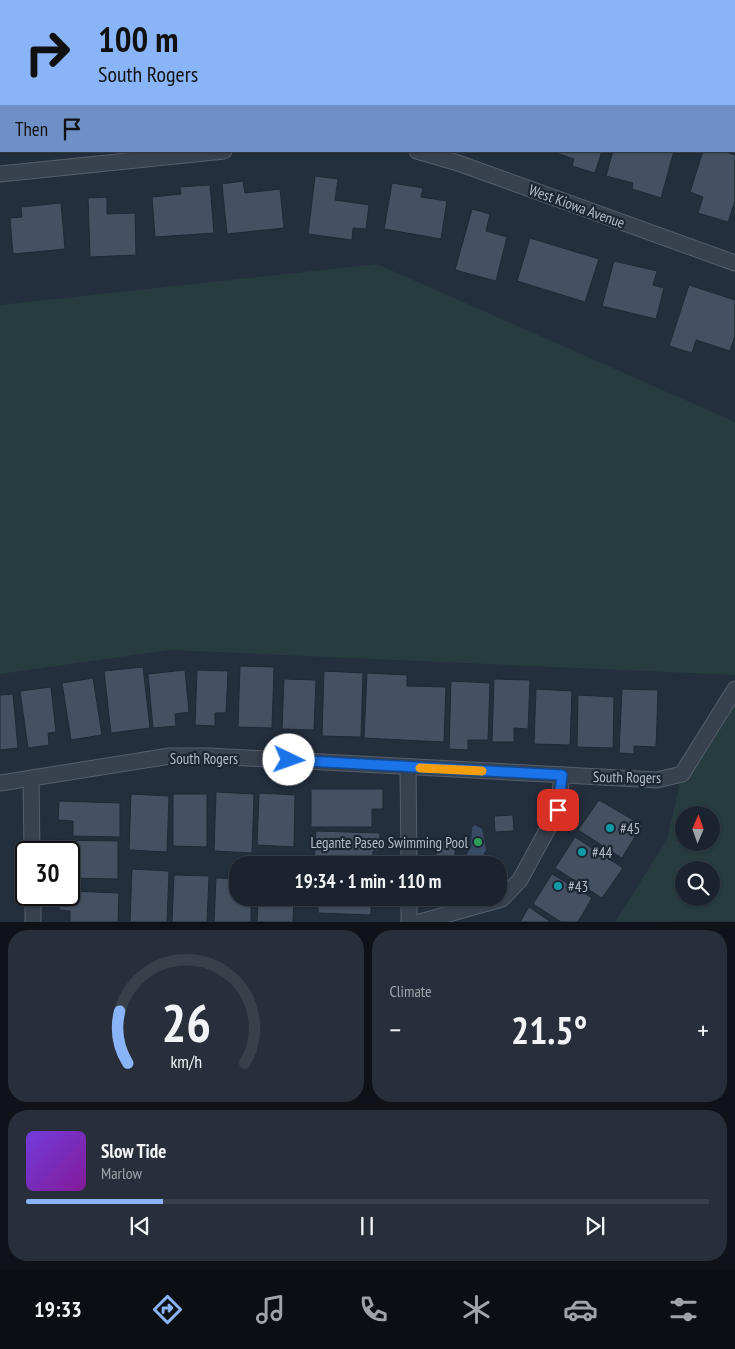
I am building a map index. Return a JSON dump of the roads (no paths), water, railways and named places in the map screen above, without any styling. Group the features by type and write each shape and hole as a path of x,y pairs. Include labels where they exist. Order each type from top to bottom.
{"street":[{"path":"0,174 214,152"},
{"name":"West Kiowa Avenue","path":"424,152 460,157 735,263"},
{"name":"South Rogers","path":"0,783 170,756 210,756 658,780 682,774 735,689"},
{"path":"408,767 409,856"},
{"path":"420,922 502,899 520,880 558,810 562,775"},
{"path":"31,778 32,841"},
{"path":"33,906 33,922"},
{"path":"409,906 409,922"}],"water":[{"name":"Legante Paseo Swimming Pool","path":"475,825 482,829 486,850 483,856 466,856 471,847 472,828"}],"place":[{"name":"#45","path":"610,828"},
{"name":"Legante Paseo Swimming Pool","path":"478,842"},
{"name":"#44","path":"582,852"},
{"name":"#43","path":"558,886"}]}
